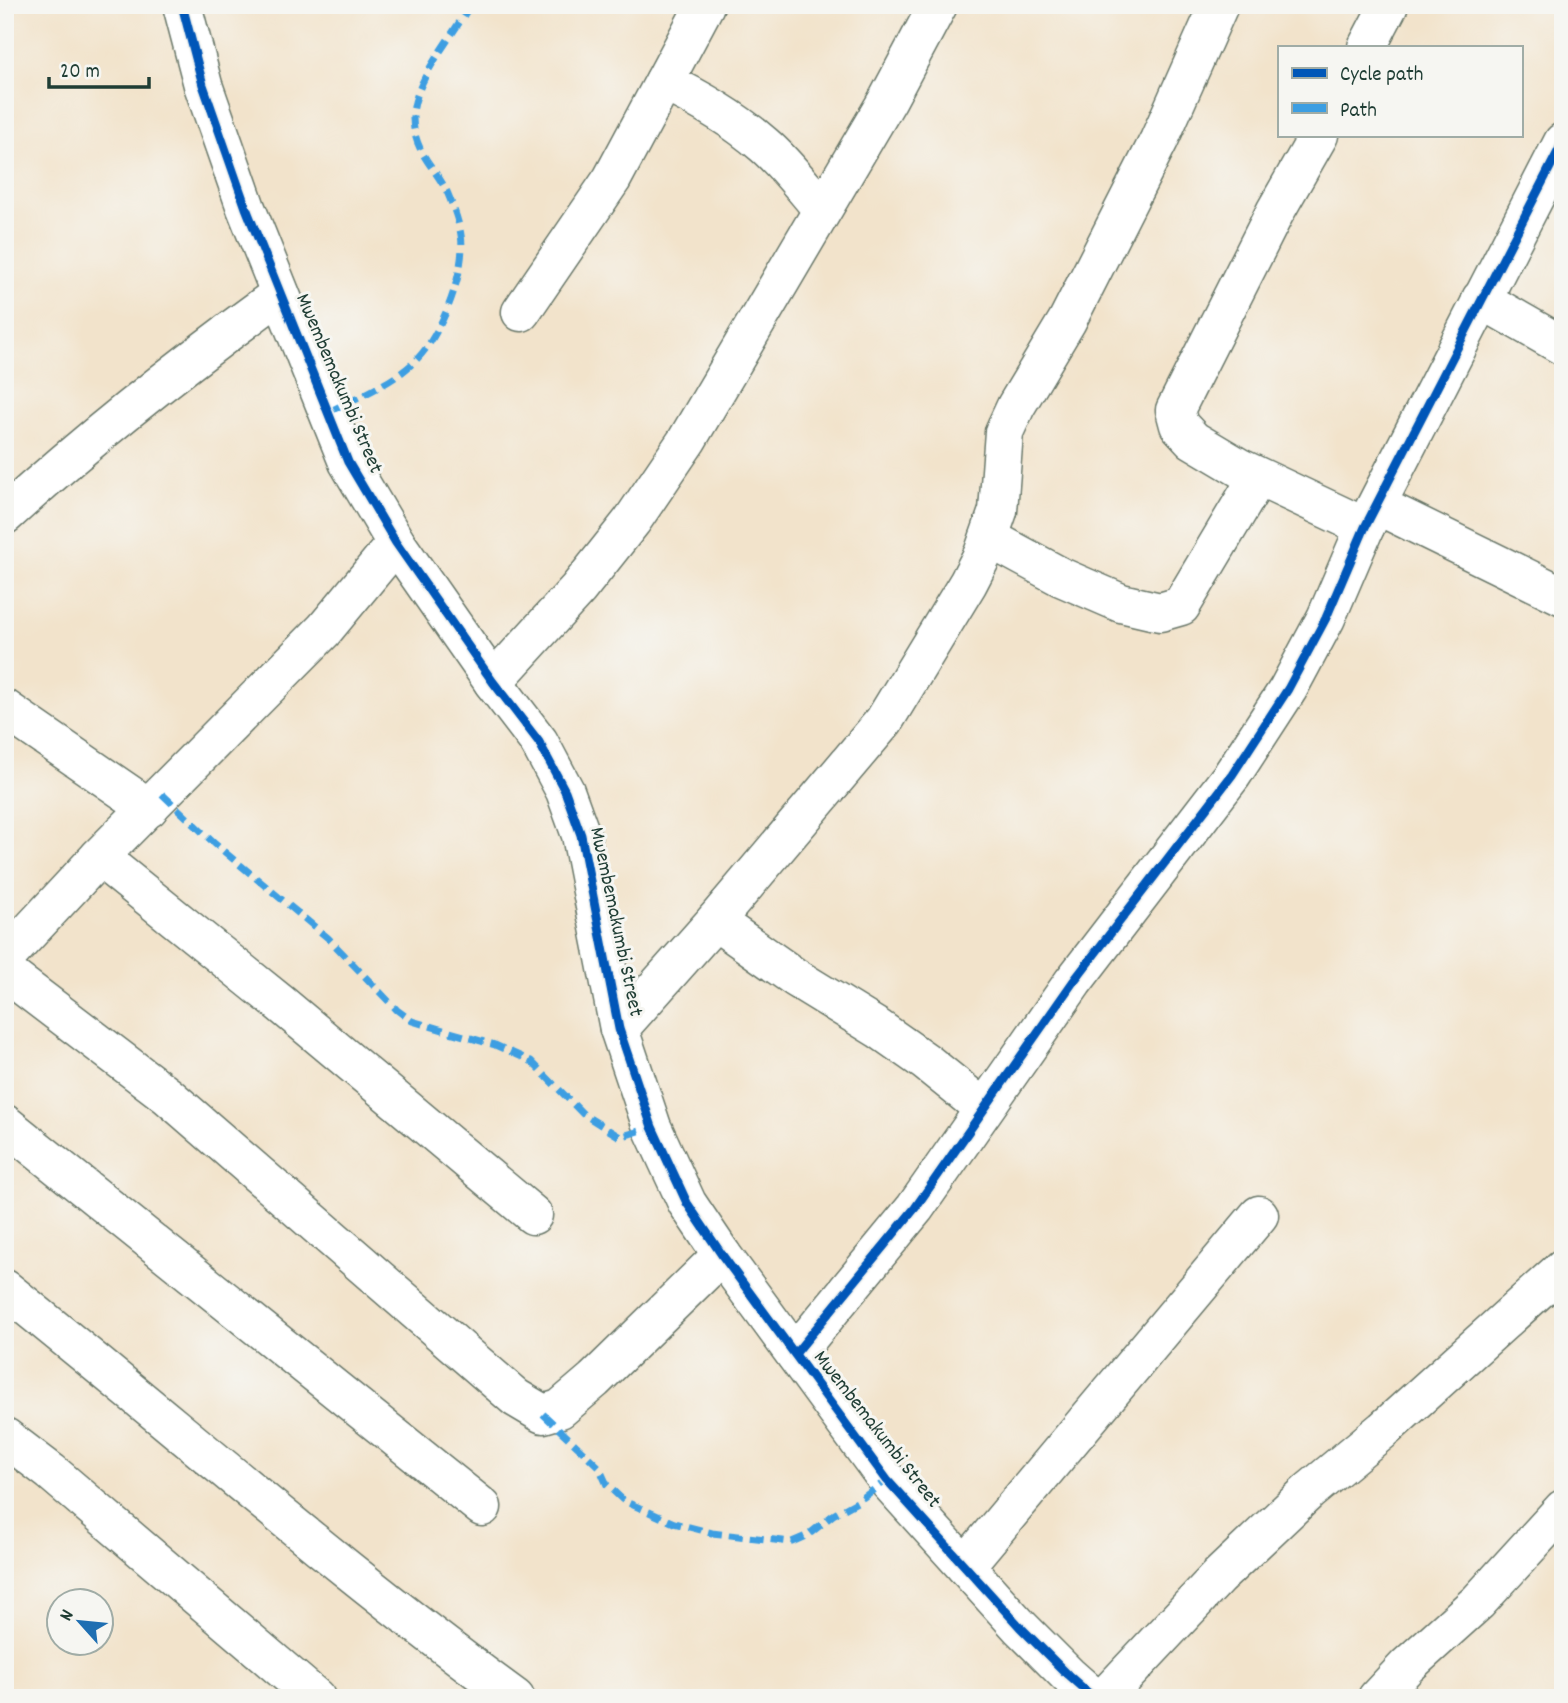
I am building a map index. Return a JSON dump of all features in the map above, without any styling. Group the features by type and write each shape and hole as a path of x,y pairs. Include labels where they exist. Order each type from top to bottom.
{"street":[{"name":"Mwembemakumbi Street","path":"183,5 203,85 246,208 348,462 396,543 493,682 539,742 565,791 582,835 620,1029 652,1127 687,1203 887,1480 1020,1627 1070,1690"},
{"path":"521,312 612,179 705,5"},
{"path":"493,682 578,589 632,521 687,440 888,99 938,5"},
{"path":"620,1029 884,721 968,583 998,511 1004,432 1016,406 1067,321 1159,140 1219,5"},
{"path":"1368,46 1389,5"},
{"path":"664,82 704,101 766,146 822,209"},
{"path":"1317,136 1275,212 1175,410 1179,425 1193,440 1258,477 1371,516 1563,596"},
{"path":"794,1354 915,1208 1073,982 1232,775 1288,689 1326,618 1371,516 1563,142"},
{"path":"5,515 92,437 280,293"},
{"path":"1481,299 1563,346"},
{"path":"989,538 1061,577 1121,603 1160,612 1181,606 1258,477"},
{"path":"5,958 99,857 324,630 396,543"},
{"path":"5,709 149,808"},
{"path":"99,857 281,1003 533,1215"},
{"path":"715,921 796,978 879,1029 926,1062 983,1108"},
{"path":"5,972 168,1096 516,1398 543,1414 560,1409 594,1380 722,1255"},
{"path":"5,1124 482,1507"},
{"path":"965,1566 1259,1215"},
{"path":"1104,1698 1219,1577 1308,1492 1383,1430 1563,1268"},
{"path":"5,1289 362,1580 515,1698"},
{"path":"5,1437 51,1472 316,1698"},
{"path":"1377,1698 1406,1666 1478,1602 1563,1509"}],"marked path":[{"path":"327,413 387,382 409,367 436,333 451,300 460,265 460,230 448,194 417,141 413,118 414,104 426,75 470,5"},
{"path":"162,794 215,844 328,938 397,1010 412,1021 495,1045 531,1061 583,1114 620,1137 652,1127"},
{"path":"543,1414 599,1467 607,1485 624,1501 674,1523 712,1533 792,1542 808,1535 833,1515 857,1502 887,1480"}],"cycle path":[{"path":"182,5 203,85 246,208 348,462 396,543 493,682 539,742 565,791 581,835 619,1029 652,1127 687,1203 887,1480 1020,1627 1094,1698"},
{"path":"795,1354 915,1208 1073,982 1232,775 1288,689 1326,618 1365,527 1563,142"}]}
